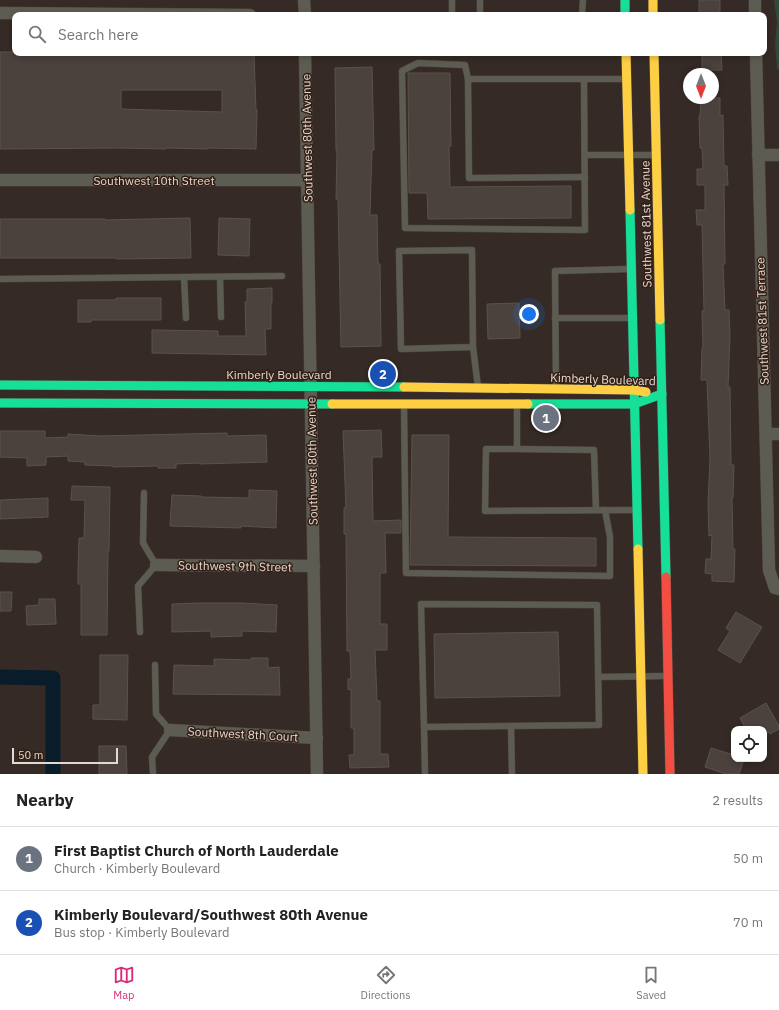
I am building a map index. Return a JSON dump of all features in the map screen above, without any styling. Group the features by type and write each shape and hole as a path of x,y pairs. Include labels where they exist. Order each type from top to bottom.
{"street":[{"path":"304,0 304,12"},
{"path":"625,0 625,12"},
{"path":"653,0 653,12"},
{"path":"754,0 755,12"},
{"path":"0,13 12,13"},
{"name":"Southwest 80th Avenue","path":"305,56 317,774"},
{"name":"Southwest 81st Avenue","path":"626,56 643,774"},
{"name":"Southwest 81st Avenue","path":"654,56 670,774"},
{"name":"Southwest 81st Terrace","path":"756,56 769,570 777,588"},
{"path":"758,155 779,155"},
{"name":"Southwest 10th Street","path":"0,180 307,180"},
{"name":"Kimberly Boulevard","path":"0,385 311,386 634,390 662,394"},
{"name":"Kimberly Boulevard","path":"0,403 634,404 662,394"},
{"path":"766,434 779,434"},
{"path":"0,556 36,557"},
{"name":"Southwest 9th Street","path":"156,565 314,566"},
{"name":"Southwest 8th Court","path":"170,730 317,738"}],"lane":[{"path":"452,0 452,12"},
{"path":"480,0 480,12"},
{"path":"582,12 583,0"},
{"path":"584,79 585,155 585,177 585,230 405,228 402,71 418,63 465,65 468,79 469,178 585,177"},
{"path":"468,79 626,79"},
{"path":"585,155 656,155"},
{"path":"473,347 401,349 399,251 472,250 473,347 478,388 482,404"},
{"path":"556,404 555,271 631,269"},
{"path":"0,279 282,276"},
{"path":"184,277 186,318"},
{"path":"220,277 221,317"},
{"path":"555,318 632,318"},
{"path":"516,389 517,449"},
{"path":"404,404 406,573 610,576 610,537 606,510"},
{"path":"596,510 594,450 486,449 485,511 637,510"},
{"path":"140,632 138,586 156,565 143,543 144,492"},
{"path":"424,727 599,725 597,605 422,604 424,727 425,774"},
{"path":"153,774 152,757 170,730 156,714 156,665"},
{"path":"598,677 668,676"},
{"path":"512,726 512,774"}],"green space":[{"path":"774,0 779,0 779,69 777,69 775,45 777,22"}],"building":[{"path":"699,0 720,0 720,12 699,12"},
{"path":"0,52 12,52 12,56 254,56 257,110 256,149 0,149","holes":["121,90 222,90 222,112 121,109"]},
{"path":"702,56 721,56 722,70 719,70 719,68 702,68"},
{"path":"372,67 374,150 372,150 370,215 377,215 378,264 380,264 381,346 341,347 338,199 336,199 337,151 335,68"},
{"path":"408,73 450,73 450,187 571,186 571,218 428,219 427,193 409,193"},
{"path":"720,98 720,116 723,115 724,166 727,166 728,185 724,185 725,264 723,264 725,310 729,310 730,337 728,387 730,387 731,465 734,465 732,497 733,549 735,549 734,582 712,581 712,574 705,573 706,559 711,559 712,535 709,536 708,504 710,458 707,380 701,380 703,348 702,311 704,310 702,225 697,225 696,210 705,210 705,185 697,185 697,169 703,169 702,148 700,148 701,104 719,104"},
{"path":"190,218 191,258 0,258 0,219 105,220"},
{"path":"219,218 250,219 249,256 218,255"},
{"path":"272,288 271,329 265,329 266,355 152,353 152,330 218,331 218,336 246,336 245,302 247,302 247,289"},
{"path":"116,298 161,298 161,320 91,320 91,322 78,322 78,300 116,300"},
{"path":"519,303 520,338 488,339 487,304"},
{"path":"381,430 382,457 372,457 373,521 401,520 401,533 385,533 386,573 380,573 380,624 387,624 387,650 375,650 377,701 380,701 380,754 388,754 389,767 350,768 349,755 354,755 354,728 351,728 351,689 348,690 348,679 351,679 350,651 347,651 346,534 344,534 344,508 346,508 343,431"},
{"path":"0,431 45,431 45,438 68,437 68,434 100,436 227,433 227,436 266,435 267,462 176,464 176,468 158,468 158,466 113,467 85,465 85,462 68,461 68,456 46,457 46,465 27,466 27,458 0,457"},
{"path":"412,435 449,435 448,537 596,538 596,566 410,565"},
{"path":"72,486 110,487 107,635 81,635 81,584 78,584 78,571 79,538 84,538 85,500 71,500"},
{"path":"249,490 277,491 276,528 241,526 241,528 170,526 172,495 249,498"},
{"path":"48,498 48,517 0,519 0,500"},
{"path":"0,592 12,592 11,611 0,611"},
{"path":"39,599 55,599 56,624 27,625 26,606 39,605"},
{"path":"198,603 277,605 276,632 242,631 242,636 211,637 211,631 172,632 172,604"},
{"path":"736,612 762,627 740,663 718,650 730,631 726,628"},
{"path":"558,632 560,696 435,698 434,634"},
{"path":"100,655 128,655 127,720 93,719 93,705 100,705"},
{"path":"251,658 268,658 268,668 279,667 280,695 173,694 174,665 214,666 214,659 251,660"},
{"path":"766,703 779,726 779,729 770,734 769,732 767,733 767,726 744,726 740,718"},
{"path":"99,746 126,746 127,774 99,774"},
{"path":"711,748 731,754 731,762 743,762 739,774 726,774 705,767"}],"waterway":[{"path":"0,677 53,678 53,774"}],"traffic: fast":[{"path":"625,0 625,12"},
{"path":"630,210 638,549"},
{"path":"660,320 666,577"},
{"path":"0,385 404,387"},
{"path":"528,404 634,404 662,394"},
{"path":"0,403 332,404"}],"traffic: slow":[{"path":"653,0 653,12"},
{"path":"626,56 630,210"},
{"path":"654,56 660,320"},
{"path":"404,387 634,390 646,392"},
{"path":"332,404 528,404"},
{"path":"638,549 643,774"}],"traffic: jam":[{"path":"666,577 670,774"}],"place":[{"name":"Kimberly Boulevard/Southwest 80th Avenue","path":"383,374"},
{"name":"First Baptist Church of North Lauderdale","path":"546,418"}]}
